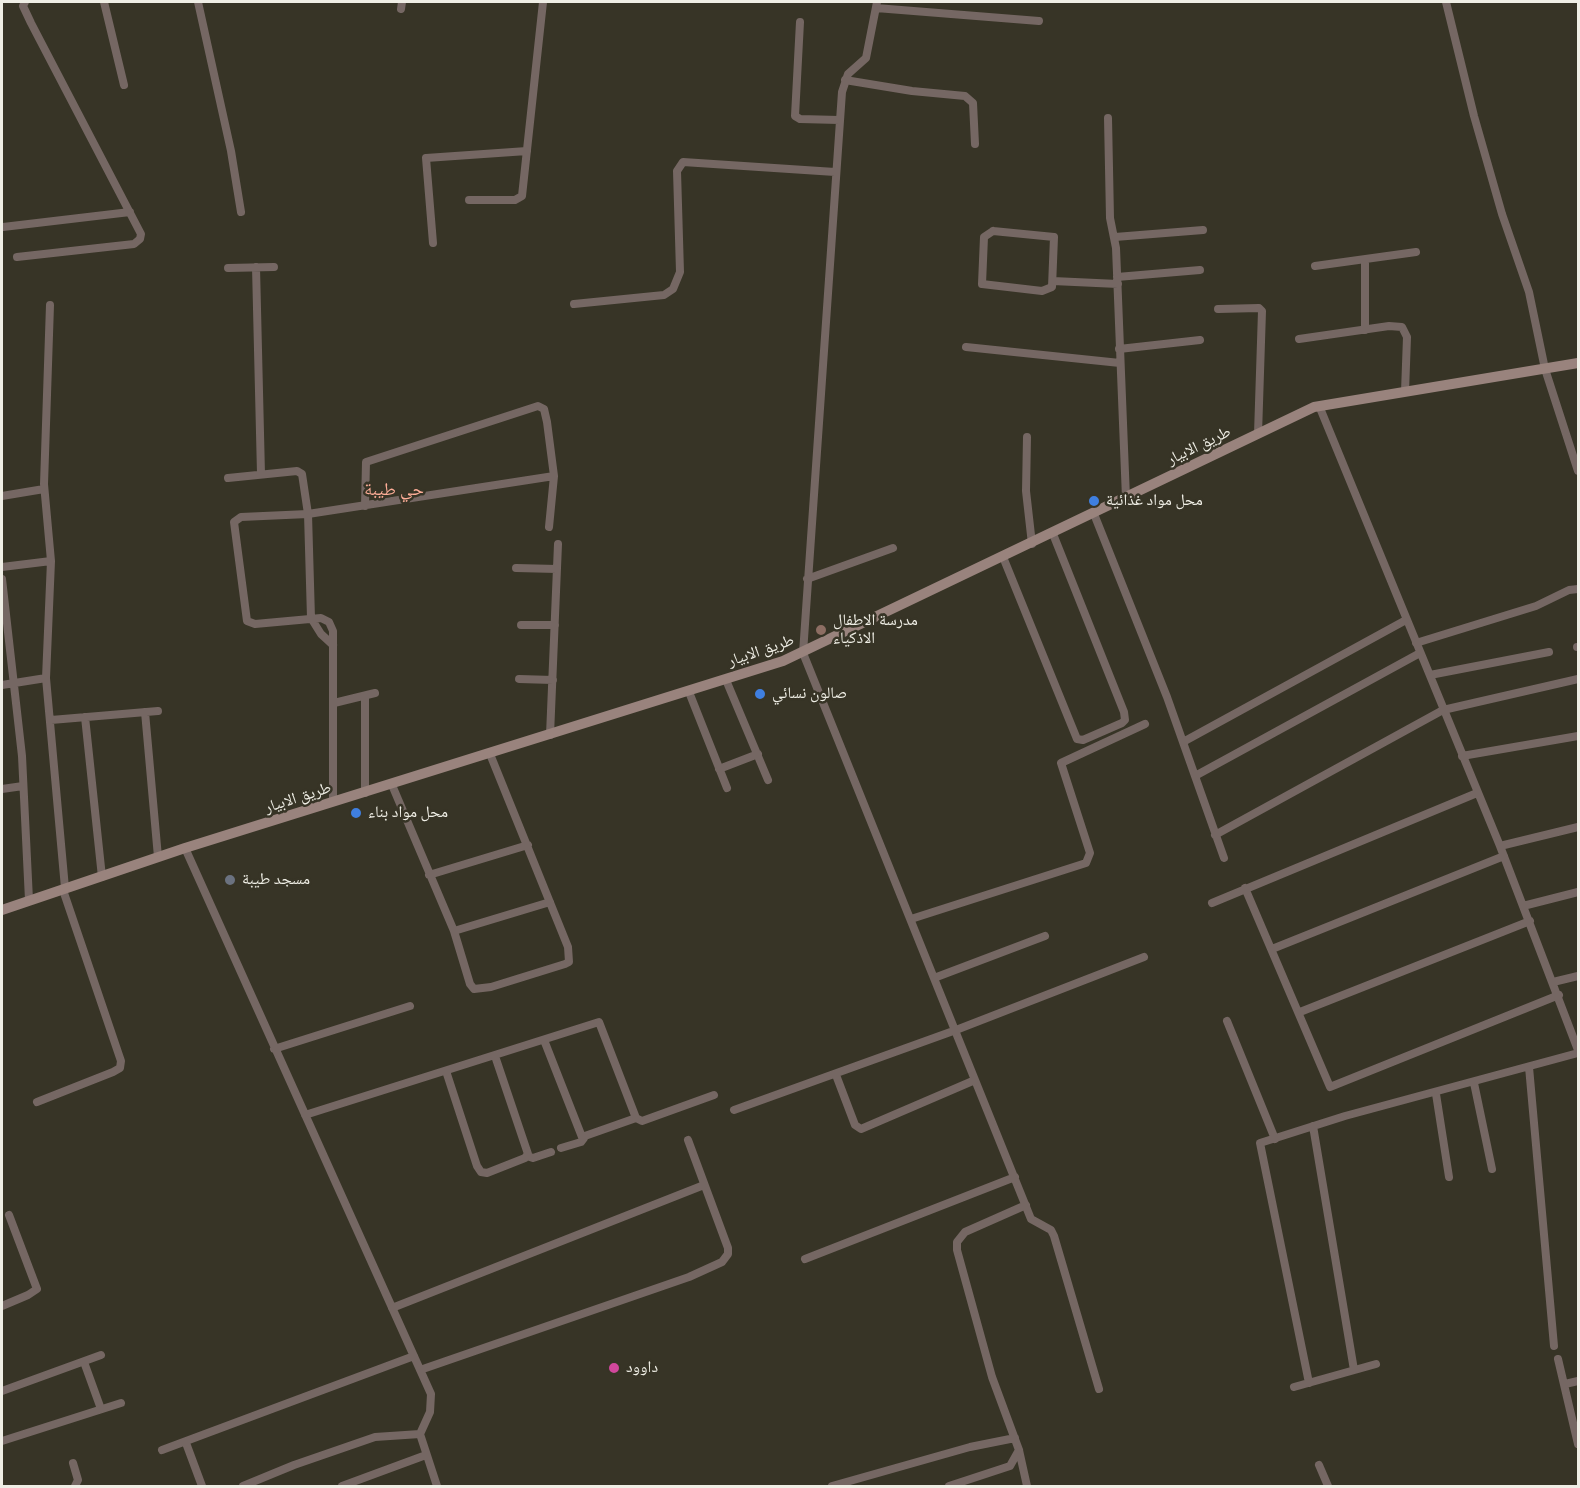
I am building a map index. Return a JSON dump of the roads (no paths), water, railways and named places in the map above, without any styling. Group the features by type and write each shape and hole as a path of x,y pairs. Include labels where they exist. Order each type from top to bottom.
{"main road":[{"name":"طريق الابيار","path":"2,910 185,848 689,692 803,653 1314,408 1578,363"}],"street":[{"path":"17,257 134,244 140,239 141,234 23,6 25,2"},
{"path":"104,2 124,85"},
{"path":"198,2 231,150 242,212"},
{"path":"470,200 519,199 523,191 543,2"},
{"path":"1446,2 1474,116 1502,214 1529,292 1545,369 1578,471"},
{"path":"1039,21 876,5 866,58 845,80 835,172 803,653 1031,1219 1051,1230 1054,1236 1099,1389"},
{"path":"800,21 795,116 800,119 839,120"},
{"path":"845,80 912,91 965,96 973,103 975,144"},
{"path":"1108,118 1110,218 1115,237 1126,498"},
{"path":"433,243 428,156 527,151"},
{"path":"574,304 664,294 673,289 680,272 677,171 683,162 835,172"},
{"path":"3,227 130,212"},
{"path":"1115,237 1203,230"},
{"path":"993,231 1052,235 1056,240 1053,281 1052,287 1042,291 982,284 984,237 993,231"},
{"path":"1315,266 1416,252"},
{"path":"1365,260 1365,330"},
{"path":"256,267 261,474"},
{"path":"228,268 274,267"},
{"path":"1053,281 1117,281 1200,270"},
{"path":"37,1102 113,1072 120,1068 121,1061 64,889 46,678 51,561 44,489 50,305"},
{"path":"1218,309 1259,308 1263,311 1258,434"},
{"path":"1299,339 1396,325 1404,329 1407,355 1405,392"},
{"path":"1119,349 1200,340"},
{"path":"966,347 1120,363"},
{"path":"365,506 366,462 536,406 542,407 545,412 554,476 549,527"},
{"path":"1309,1383 1260,1143 1578,1052 1500,846 1320,408"},
{"path":"1027,437 1026,491 1032,544"},
{"path":"228,478 297,471 302,474 308,514 311,618"},
{"path":"333,802 333,631 329,621 311,618 255,624 247,621 234,522 241,517 308,514 554,476"},
{"path":"2,496 44,489"},
{"path":"1094,514 1183,742 1224,858"},
{"path":"1004,557 1077,739 1083,740 1122,723 1126,718 1124,711 1053,534"},
{"path":"550,735 558,544"},
{"path":"807,579 893,548"},
{"path":"2,567 51,561"},
{"path":"516,567 557,569"},
{"path":"2,579 23,786 29,900"},
{"path":"1416,643 1536,606 1569,590 1578,589"},
{"path":"1183,742 1406,620"},
{"path":"521,625 555,625"},
{"path":"1195,776 1420,652"},
{"path":"1430,675 1549,652"},
{"path":"2,685 46,678"},
{"path":"519,679 553,680"},
{"path":"726,680 768,780"},
{"path":"1215,835 1443,710 1578,680"},
{"path":"689,692 727,788"},
{"path":"334,703 375,693"},
{"path":"365,697 365,793"},
{"path":"51,720 158,711"},
{"path":"145,712 158,857"},
{"path":"86,717 102,878"},
{"path":"911,919 1086,863 1090,853 1061,763 1145,724"},
{"path":"1462,756 1578,736"},
{"path":"392,784 454,930 470,984 479,990 491,987 569,962 568,947 490,754"},
{"path":"719,769 758,754"},
{"path":"2,789 23,786"},
{"path":"1212,903 1477,793"},
{"path":"1500,846 1578,827"},
{"path":"429,875 528,845"},
{"path":"185,848 431,1394 432,1404 420,1434 437,1486"},
{"path":"1272,949 1504,856"},
{"path":"1245,888 1300,1012 1330,1087 1558,995"},
{"path":"1523,906 1578,892"},
{"path":"454,930 550,902"},
{"path":"1300,1012 1530,921"},
{"path":"934,978 1045,936"},
{"path":"734,1110 836,1075 1144,957"},
{"path":"1553,982 1578,976"},
{"path":"274,1049 410,1006"},
{"path":"1227,1021 1275,1139"},
{"path":"305,1114 600,1022 636,1118 642,1121 714,1095"},
{"path":"544,1040 584,1138"},
{"path":"495,1056 526,1156"},
{"path":"1529,1067 1554,1346"},
{"path":"446,1071 481,1172 488,1173 526,1156 534,1158 551,1152"},
{"path":"836,1075 855,1125 861,1129 975,1080"},
{"path":"1474,1083 1492,1169"},
{"path":"1436,1094 1449,1177"},
{"path":"561,1148 636,1118"},
{"path":"1313,1126 1354,1370"},
{"path":"420,1370 688,1278 722,1262 728,1254 728,1248 688,1140"},
{"path":"805,1259 1015,1177"},
{"path":"392,1308 704,1185"},
{"path":"1026,1205 965,1232 957,1242 957,1250 994,1384 1019,1450 1027,1486"},
{"path":"2,1306 28,1296 37,1289 9,1215"},
{"path":"2,1391 101,1355"},
{"path":"162,1450 186,1443 414,1356"},
{"path":"1558,1359 1578,1444"},
{"path":"84,1362 101,1409"},
{"path":"1294,1387 1377,1364"},
{"path":"1565,1384 1578,1381"},
{"path":"2,1441 121,1402"},
{"path":"243,1486 294,1465 375,1437 420,1434"},
{"path":"832,1486 970,1447 1015,1438"},
{"path":"186,1443 202,1486"},
{"path":"954,1486 1010,1466 1019,1450"},
{"path":"342,1486 426,1455"},
{"path":"73,1463 78,1480 75,1486"},
{"path":"1319,1465 1328,1486"}],"place":[{"name":"محل مواد غذائية","path":"1094,501"},
{"name":"مدرسة الاطفال الاذكياء","path":"821,630"},
{"name":"صالون نسائي","path":"760,694"},
{"name":"محل مواد بناء","path":"356,813"},
{"name":"مسجد طيبة","path":"230,880"},
{"name":"داوود","path":"614,1368"}],"district":[{"name":"حي طيبة","path":"394,490"}]}
